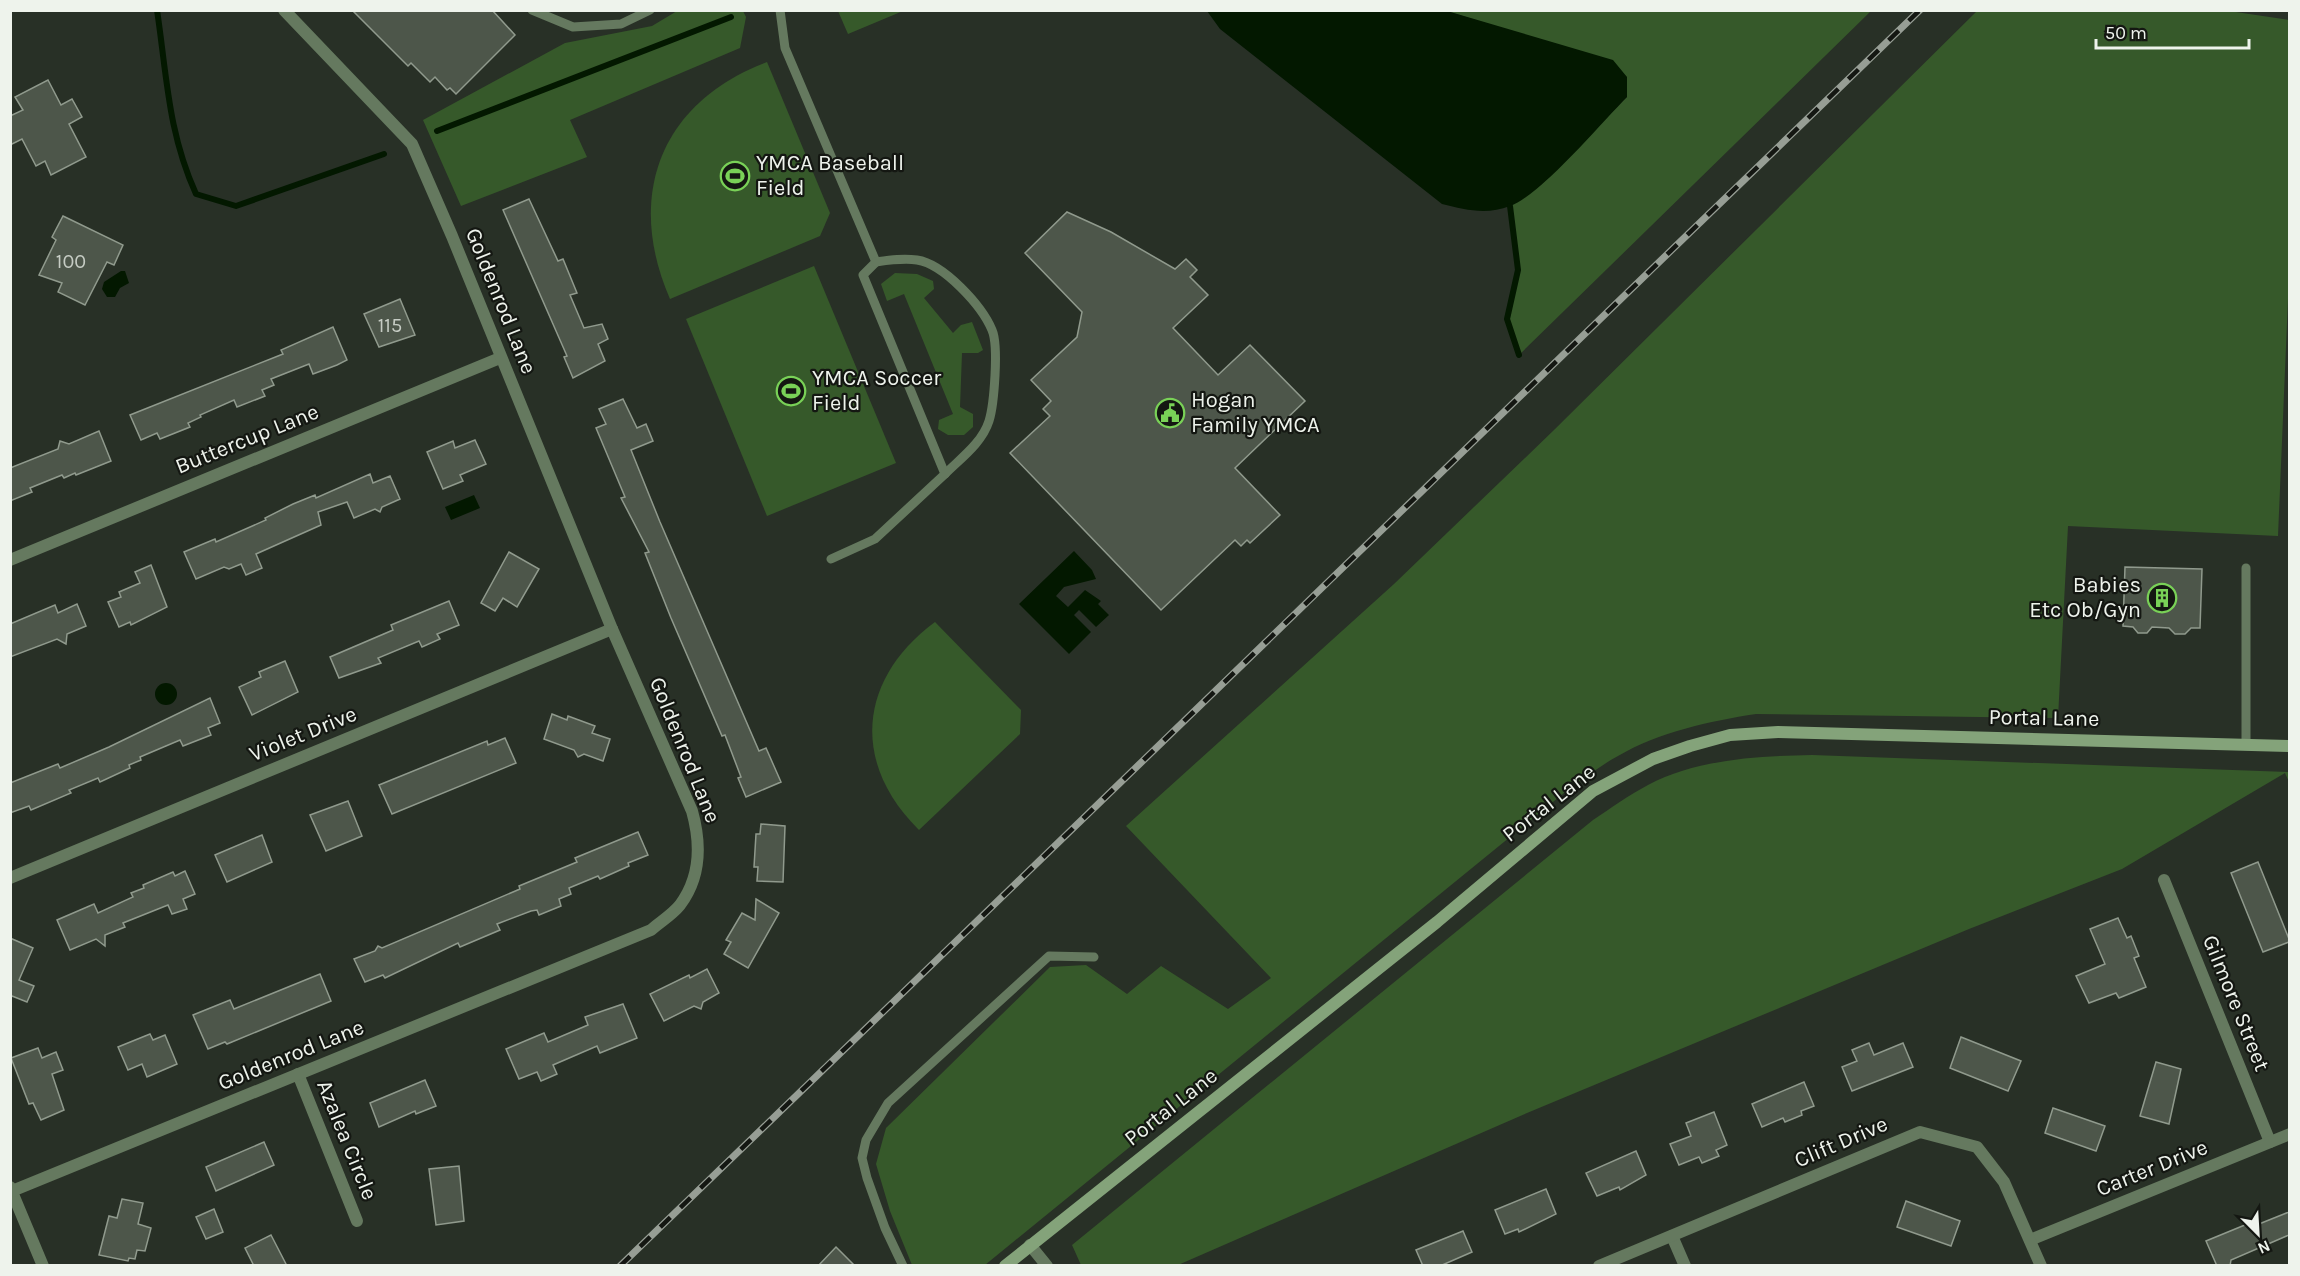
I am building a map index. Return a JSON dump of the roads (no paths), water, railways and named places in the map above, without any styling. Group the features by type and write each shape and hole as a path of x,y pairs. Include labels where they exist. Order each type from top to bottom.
{"street":[{"name":"Goldenrod Lane","path":"11,1189 651,930 679,906 696,872 698,834 692,811 612,629 452,236 412,144 284,10"},
{"name":"Buttercup Lane","path":"10,560 500,358"},
{"name":"Violet Drive","path":"10,878 612,629"},
{"name":"Portal Lane","path":"1005,1266 1437,922 1593,791 1653,759 1730,735 1778,732 2289,746"},
{"name":"Gilmore Street","path":"2164,880 2270,1142"},
{"name":"Azalea Circle","path":"298,1074 357,1221"},
{"name":"Clift Drive","path":"1599,1266 1920,1132 1977,1147 2004,1182 2041,1266"},
{"name":"Carter Drive","path":"2030,1240 2289,1134"},
{"path":"11,1189 43,1266"},
{"path":"1672,1236 1685,1266"},
{"path":"1030,1245 1047,1266"}],"lane":[{"path":"532,10 573,27 621,24 650,10"},
{"path":"780,10 785,48 876,262"},
{"path":"831,559 875,539 945,474 980,439 990,421 997,350 992,330 969,297 947,275 920,260 896,259 876,262 864,274 945,474"},
{"path":"2246,568 2246,745"},
{"path":"903,1266 885,1228 862,1158 866,1140 888,1103 1049,956 1094,957"}],"waterway":[{"path":"157,10 174,126 196,194 236,206 384,154"},
{"path":"437,131 731,17"},
{"path":"1510,206 1518,270 1507,319 1519,355"}],"railway":[{"path":"620,1266 1920,10"}],"place":[{"name":"YMCA Baseball Field","path":"735,176"},
{"name":"YMCA Soccer Field","path":"791,391"},
{"name":"Hogan Family YMCA","path":"1170,413"},
{"name":"Babies Etc Ob/Gyn","path":"2162,598"}]}
